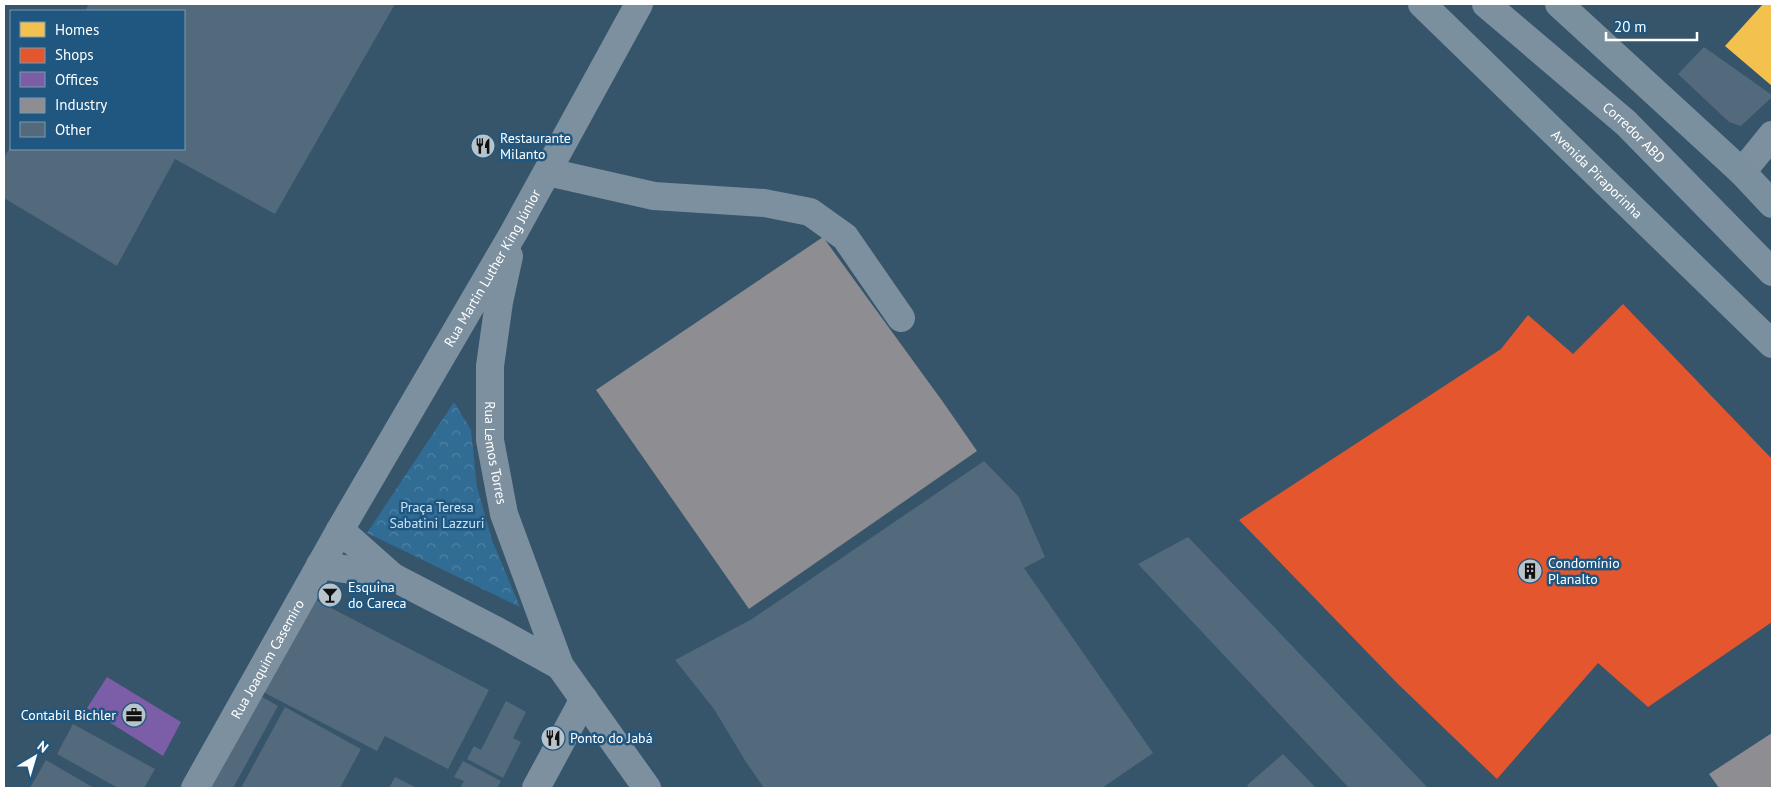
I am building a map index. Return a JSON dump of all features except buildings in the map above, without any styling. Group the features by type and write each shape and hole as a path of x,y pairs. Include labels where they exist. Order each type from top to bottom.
{"main road":[{"name":"Avenida Piraporinha","path":"1422,4 1772,344"},
{"path":"1559,4 1742,172 1772,204"}],"street":[{"name":"Rua Martin Luther King Júnior","path":"340,530 514,232 639,4"},
{"name":"Corredor ABD","path":"1486,4 1626,123 1772,272"},
{"path":"1742,172 1772,135"},
{"path":"548,172 654,196 764,203 810,212 844,237 901,318"},
{"name":"Rua Lemos Torres","path":"514,232 499,302 490,366 490,440 504,514 560,666 647,788"},
{"name":"Rua Lemos Torres","path":"340,530 393,577 560,666"},
{"name":"Rua Joaquim Casemiro","path":"195,788 340,530"},
{"name":"Rua Lemos Torres","path":"320,565 393,577"},
{"path":"536,788 584,699"}],"green space":[{"name":"Praça Teresa Sabatini Lazzuri","path":"454,402 471,430 477,487 492,540 520,607 367,533"}],"place":[{"name":"Restaurante Milanto","path":"483,146"},
{"name":"Condomínio Planalto","path":"1530,571"},
{"name":"Esquina do Careca","path":"330,595"},
{"name":"Contabil Bichler","path":"134,715"},
{"name":"Ponto do Jabá","path":"553,738"}]}
